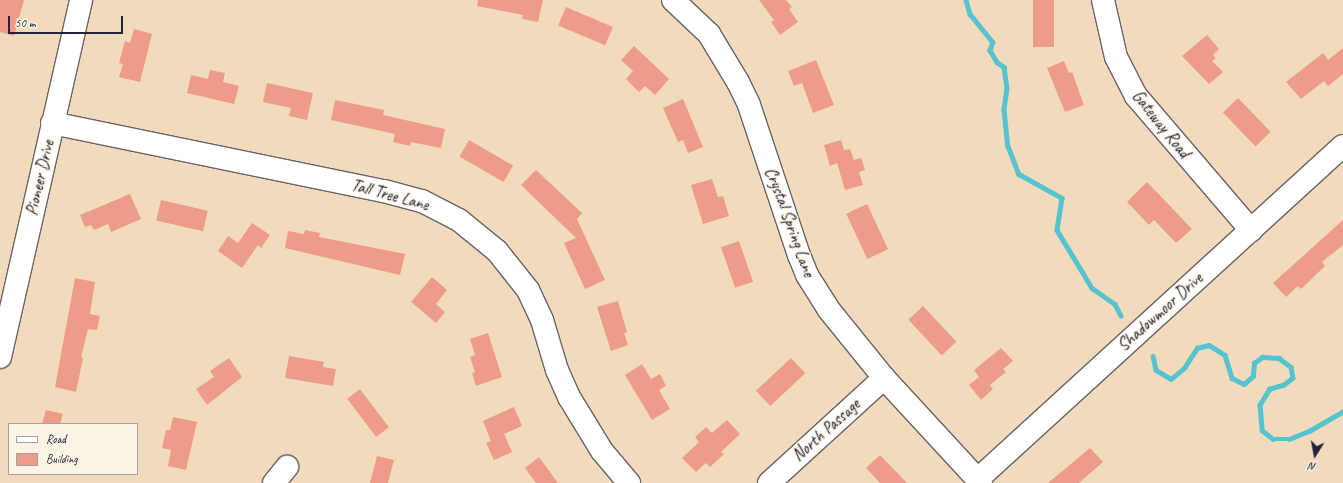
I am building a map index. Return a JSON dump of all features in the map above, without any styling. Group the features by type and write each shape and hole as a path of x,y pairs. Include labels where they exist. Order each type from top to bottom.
{"street":[{"name":"Pioneer Drive","path":"0,357 81,0"},
{"name":"Crystal Spring Lane","path":"673,0 709,34 728,62 749,106 807,275 841,328 884,378 980,481"},
{"name":"Gateway Road","path":"1103,0 1116,57 1136,96 1151,116 1251,230"},
{"name":"Tall Tree Lane","path":"52,123 384,190 422,201 459,220 497,251 528,290 542,320 557,370 569,397 602,450 629,483"},
{"name":"Shadowmoor Drive","path":"980,481 1343,146"},
{"name":"North Passage","path":"769,483 884,378"}],"building":[{"path":"0,0 24,0 14,36 0,32"},
{"path":"478,0 543,0 538,22 522,19 523,15 477,6"},
{"path":"759,0 786,0 792,7 789,9 798,22 780,35 771,22 774,20"},
{"path":"1033,0 1054,0 1054,47 1033,47"},
{"path":"566,7 613,27 605,45 558,25"},
{"path":"134,29 152,34 140,82 119,77 123,64 119,63 125,41 130,43"},
{"path":"1207,35 1219,49 1213,55 1216,58 1212,61 1223,72 1209,84 1182,56"},
{"path":"634,46 669,79 655,95 645,86 639,92 626,79 633,71 621,60"},
{"path":"1343,48 1343,74 1328,86 1324,81 1301,99 1286,82 1323,53 1328,60"},
{"path":"816,60 834,105 813,113 802,83 794,86 788,71"},
{"path":"1064,61 1069,73 1072,72 1084,105 1065,112 1047,68"},
{"path":"210,70 225,73 223,82 239,86 234,104 187,93 191,75 208,79"},
{"path":"267,83 313,93 307,120 289,116 291,108 263,102"},
{"path":"1238,98 1271,132 1256,146 1223,113"},
{"path":"683,99 703,147 688,153 683,140 678,142 663,108"},
{"path":"335,100 384,110 383,115 445,129 441,148 411,142 410,146 393,142 395,134 331,120"},
{"path":"469,140 513,166 504,182 460,156"},
{"path":"841,140 844,150 850,149 854,160 861,158 865,170 859,172 863,185 845,190 837,163 830,166 824,145"},
{"path":"536,170 582,213 577,219 605,280 585,289 564,243 576,238 521,185"},
{"path":"712,179 718,197 723,196 729,216 703,224 691,185"},
{"path":"1147,182 1192,229 1176,243 1154,220 1149,225 1127,202"},
{"path":"130,194 141,219 111,232 108,224 94,230 91,225 85,227 80,215"},
{"path":"161,200 208,211 203,231 156,220"},
{"path":"867,204 888,249 867,259 846,214"},
{"path":"1343,220 1343,245 1322,262 1325,266 1301,289 1298,286 1286,297 1273,283"},
{"path":"252,223 270,235 261,248 258,245 242,268 218,251 228,236 238,243"},
{"path":"305,230 320,233 319,237 405,254 400,275 285,248 288,231 304,234"},
{"path":"739,241 753,282 735,288 721,247"},
{"path":"432,277 447,290 436,304 445,312 436,323 411,302"},
{"path":"75,278 95,282 90,314 100,316 97,330 88,329 81,357 83,358 76,392 55,387"},
{"path":"618,301 627,332 624,333 628,345 611,351 597,307"},
{"path":"923,306 956,342 942,355 908,320"},
{"path":"488,333 502,377 476,386 472,373 475,372 470,357 475,355 470,339"},
{"path":"1001,348 1013,361 1003,369 1006,372 990,385 993,389 981,400 969,385 979,377 974,370"},
{"path":"289,356 324,362 323,367 336,369 333,386 285,378"},
{"path":"229,358 242,377 207,405 196,389 214,377 210,371"},
{"path":"791,358 805,373 770,406 756,391"},
{"path":"642,364 651,379 660,374 666,386 659,390 670,409 652,420 625,375"},
{"path":"360,389 389,427 376,437 347,399"},
{"path":"514,407 522,426 504,434 512,452 494,460 486,443 491,441 483,421"},
{"path":"46,410 63,414 60,423 42,423"},
{"path":"173,417 197,422 186,470 168,466 171,450 162,448 166,430 170,430"},
{"path":"727,420 740,434 721,452 724,454 710,467 706,463 696,472 682,458 699,442 695,437 706,427 712,433"},
{"path":"1090,448 1103,462 1079,483 1048,483"},
{"path":"880,455 907,483 880,483 866,468"},
{"path":"377,456 394,460 388,483 370,483"},
{"path":"539,457 558,483 536,483 525,468"}],"waterway":[{"path":"966,0 970,14 993,42 990,50 997,62 1004,67 1007,88 1004,110 1008,146 1019,174 1062,198 1057,230 1092,288 1115,304 1121,316"},
{"path":"1153,356 1156,370 1171,379 1184,368 1197,348 1209,345 1225,355 1232,378 1244,384 1253,376 1254,363 1262,357 1279,358 1291,367 1293,378 1284,385 1270,389 1260,405 1262,430 1273,439 1289,439 1309,431 1343,411"}]}
